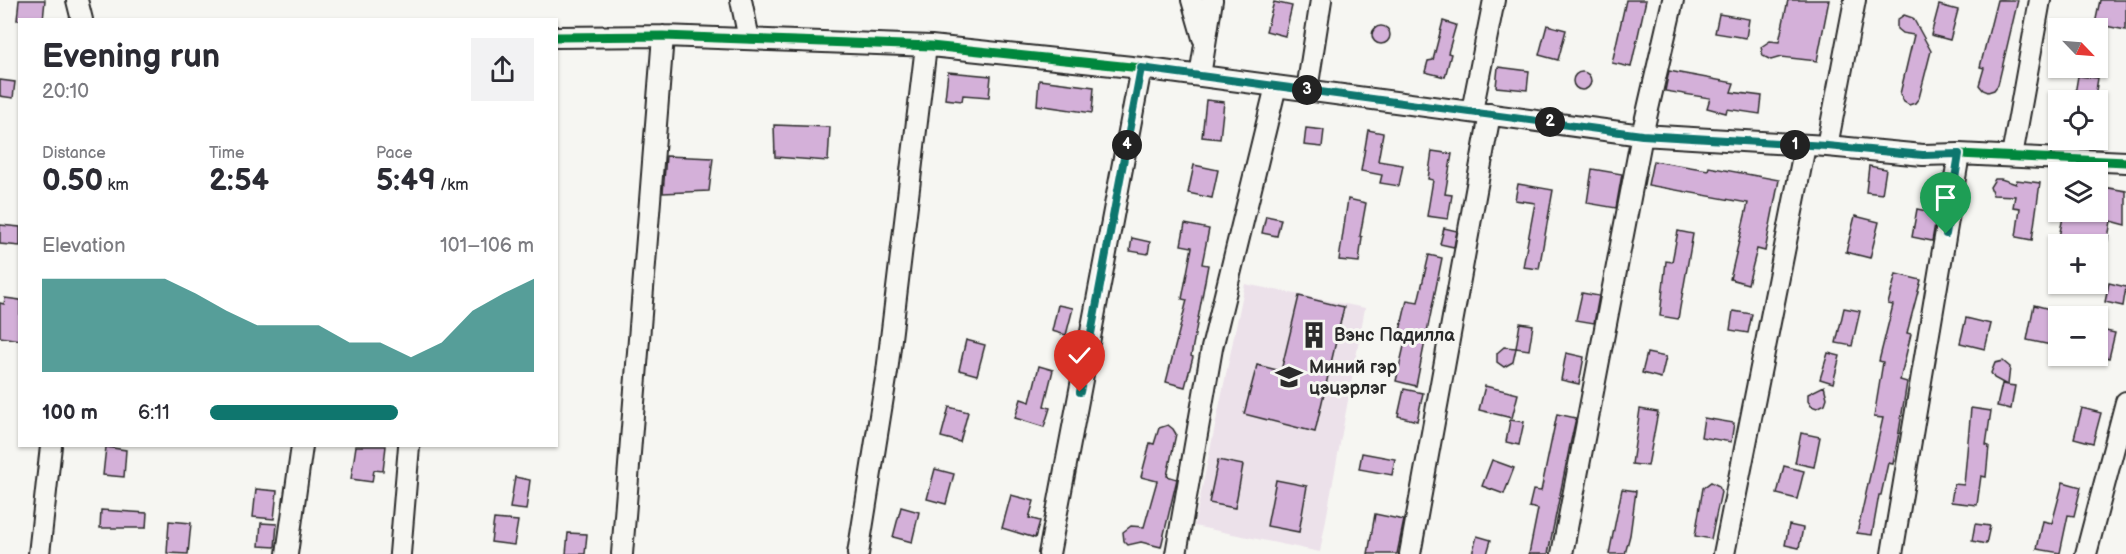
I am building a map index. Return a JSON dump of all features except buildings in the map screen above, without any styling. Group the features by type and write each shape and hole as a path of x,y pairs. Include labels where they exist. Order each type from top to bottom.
{"street":[{"path":"78,0 82,18"},
{"path":"741,0 749,39"},
{"path":"1192,0 1204,45"},
{"path":"1200,76 1212,0"},
{"path":"1307,90 1322,0"},
{"path":"1410,554 1481,112 1494,0"},
{"path":"1562,554 1642,135 1673,0"},
{"path":"1827,146 1855,0"},
{"path":"2012,156 2040,0"},
{"path":"622,554 663,36"},
{"path":"558,37 663,36 926,46 1141,68 1642,135 1827,146 1923,155 1959,154 2126,162"},
{"path":"858,554 886,372 926,46"},
{"path":"1049,554 1141,68"},
{"path":"1176,554 1212,348 1276,86"},
{"path":"1724,554 1805,146"},
{"path":"1892,554 1959,154"},
{"path":"2086,554 2126,402"},
{"path":"39,554 51,447"},
{"path":"287,554 302,447"},
{"path":"400,554 409,447"}],"shaded area":[{"name":"Миний гэр цэцэрлэг","path":"1245,284 1365,308 1320,552 1194,526"}],"cycle path":[{"path":"558,37 663,36 931,46 1141,68 1642,135 1827,146 1923,155 1959,154 2126,162"}],"place":[{"name":"Вэнс Падилла","path":"1314,335"},
{"name":"Миний гэр цэцэрлэг","path":"1289,377"}],"route":[{"path":"1080,392 1141,68 1642,135 1827,146 1923,155 1959,154 1946,234"}]}
